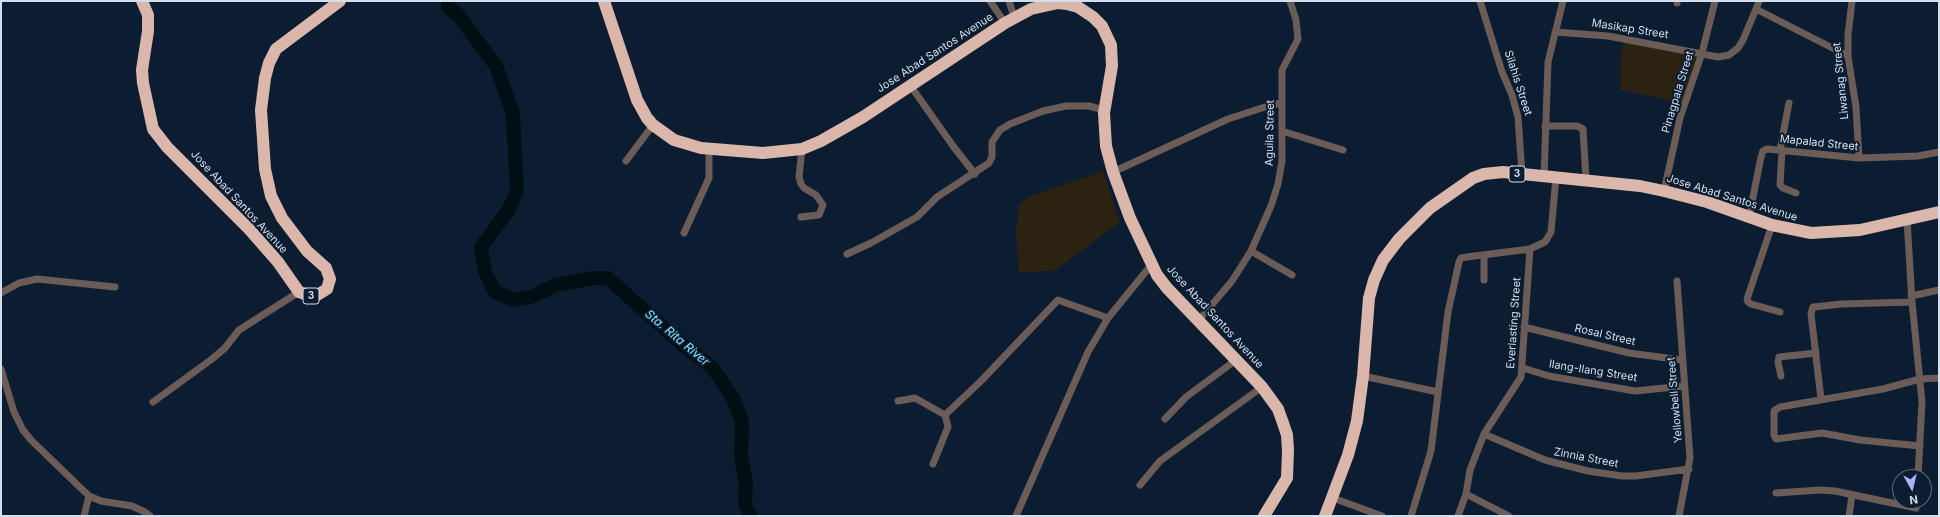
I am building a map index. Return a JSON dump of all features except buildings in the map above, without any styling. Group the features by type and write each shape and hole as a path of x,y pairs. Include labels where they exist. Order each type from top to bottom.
{"highway":[{"name":"Jose Abad Santos Avenue","path":"142,1 148,15 148,31 143,64 143,83 153,129 168,147 249,229 278,262 299,292 314,297 327,290 330,279 326,268 307,251 282,218 271,196 265,169 262,138 262,110 265,78 269,63 276,49 340,1"},
{"name":"Jose Abad Santos Avenue","path":"604,1 637,100 647,118 653,125 674,140 709,149 762,153 802,148 816,143 843,129 1010,20 1031,9 1058,3 1078,7 1085,11 1097,21 1106,33 1111,46 1113,55 1111,79 1104,113 1106,146 1113,172 1130,218 1157,276 1262,387 1278,409 1284,423 1287,435 1287,478 1264,516"},
{"name":"Jose Abad Santos Avenue","path":"1325,516 1348,455 1357,421 1363,376 1370,292 1383,260 1399,239 1430,208 1473,178 1494,172 1586,180 1664,190 1707,202 1772,225 1811,233 1860,230 1939,212"}],"street":[{"path":"990,1 1010,20"},
{"path":"1009,1 1010,20"},
{"name":"Aguila Street","path":"1199,320 1232,281 1251,251 1271,206 1278,184 1282,161 1282,70 1298,39 1296,20 1290,1"},
{"name":"Silahis Street","path":"1480,1 1518,117 1521,140 1522,174"},
{"path":"1411,516 1429,457 1448,312 1459,262 1462,258 1530,249 1545,242 1551,232 1550,177 1545,126 1548,62 1554,32 1563,1"},
{"name":"Pinagpala Street","path":"1664,190 1680,118 1702,53 1715,1"},
{"name":"Masikap Street","path":"1554,32 1608,36 1718,57 1729,55 1738,48 1743,40 1759,1"},
{"name":"Liwanag Street","path":"1852,1 1848,35 1848,56 1854,88 1859,158"},
{"path":"1756,9 1848,56"},
{"path":"910,85 953,146 975,174"},
{"path":"1113,172 1228,119 1281,103"},
{"path":"1789,103 1781,150 1780,185 1783,188 1796,193"},
{"path":"847,254 871,243 917,217 937,197 975,174 991,160 991,147 995,136 1000,130 1022,118 1043,111 1066,106 1090,106 1100,109 1104,113"},
{"path":"626,161 653,125"},
{"path":"1545,126 1577,126 1583,129 1586,180"},
{"path":"1282,131 1343,150"},
{"path":"801,217 819,215 823,205 816,195 804,188 801,184 799,177 802,148"},
{"path":"684,233 709,178 709,149"},
{"name":"Mapalad Street","path":"1749,217 1763,152 1767,149 1859,158 1918,156 1939,152"},
{"path":"1907,219 1922,417 1919,469"},
{"path":"1772,225 1747,299 1748,302 1752,304 1780,312"},
{"name":"Everlasting Street","path":"1458,516 1466,494 1470,470 1484,434 1517,385 1523,368 1524,327 1530,249"},
{"path":"1251,251 1292,275"},
{"path":"1484,255 1484,280"},
{"path":"1016,516 1088,352 1108,318 1152,264"},
{"path":"1,293 19,283 37,279 115,286"},
{"name":"Yellowbell Street","path":"1677,281 1684,386 1690,443 1689,469 1679,516"},
{"path":"1821,399 1811,314 1813,307 1912,299 1939,290"},
{"path":"153,402 212,359 225,348 239,330 299,292"},
{"path":"946,415 986,376 1058,300 1108,318"},
{"name":"Rosal Street","path":"1524,327 1629,353 1682,360"},
{"path":"1781,376 1778,362 1780,357 1816,353"},
{"path":"1164,419 1186,397 1236,360"},
{"name":"Ilang-Ilang Street","path":"1523,368 1549,376 1635,391 1684,386"},
{"path":"1,369 14,412 23,430 31,440 89,496 101,502 132,506 150,516"},
{"path":"1363,376 1438,392"},
{"path":"1920,446 1860,440 1822,433 1776,439 1774,437 1774,411 1776,408 1883,389 1920,379 1939,378"},
{"path":"1140,485 1160,461 1262,387"},
{"path":"898,401 915,398 946,415"},
{"path":"933,464 948,427 946,415"},
{"name":"Zinnia Street","path":"1484,434 1539,458 1588,471 1622,476 1636,476 1689,469"},
{"path":"1776,493 1820,490 1892,501"},
{"path":"1466,494 1509,516"},
{"path":"1849,516 1852,495"},
{"path":"84,516 89,496"},
{"path":"1333,498 1382,516"}],"shaded area":[{"path":"1624,39 1701,54 1684,103 1620,90 1621,54"},
{"path":"1103,171 1120,222 1056,270 1019,273 1016,230 1019,204 1031,196"}],"waterway":[{"name":"Sta. Rita River","path":"448,1 448,7 459,16 496,66 513,114 517,192 508,211 481,247 485,272 495,292 514,300 534,296 555,285 593,278 608,278 683,345 713,368 734,400 742,422 741,458 746,482 745,505 751,516"}]}
